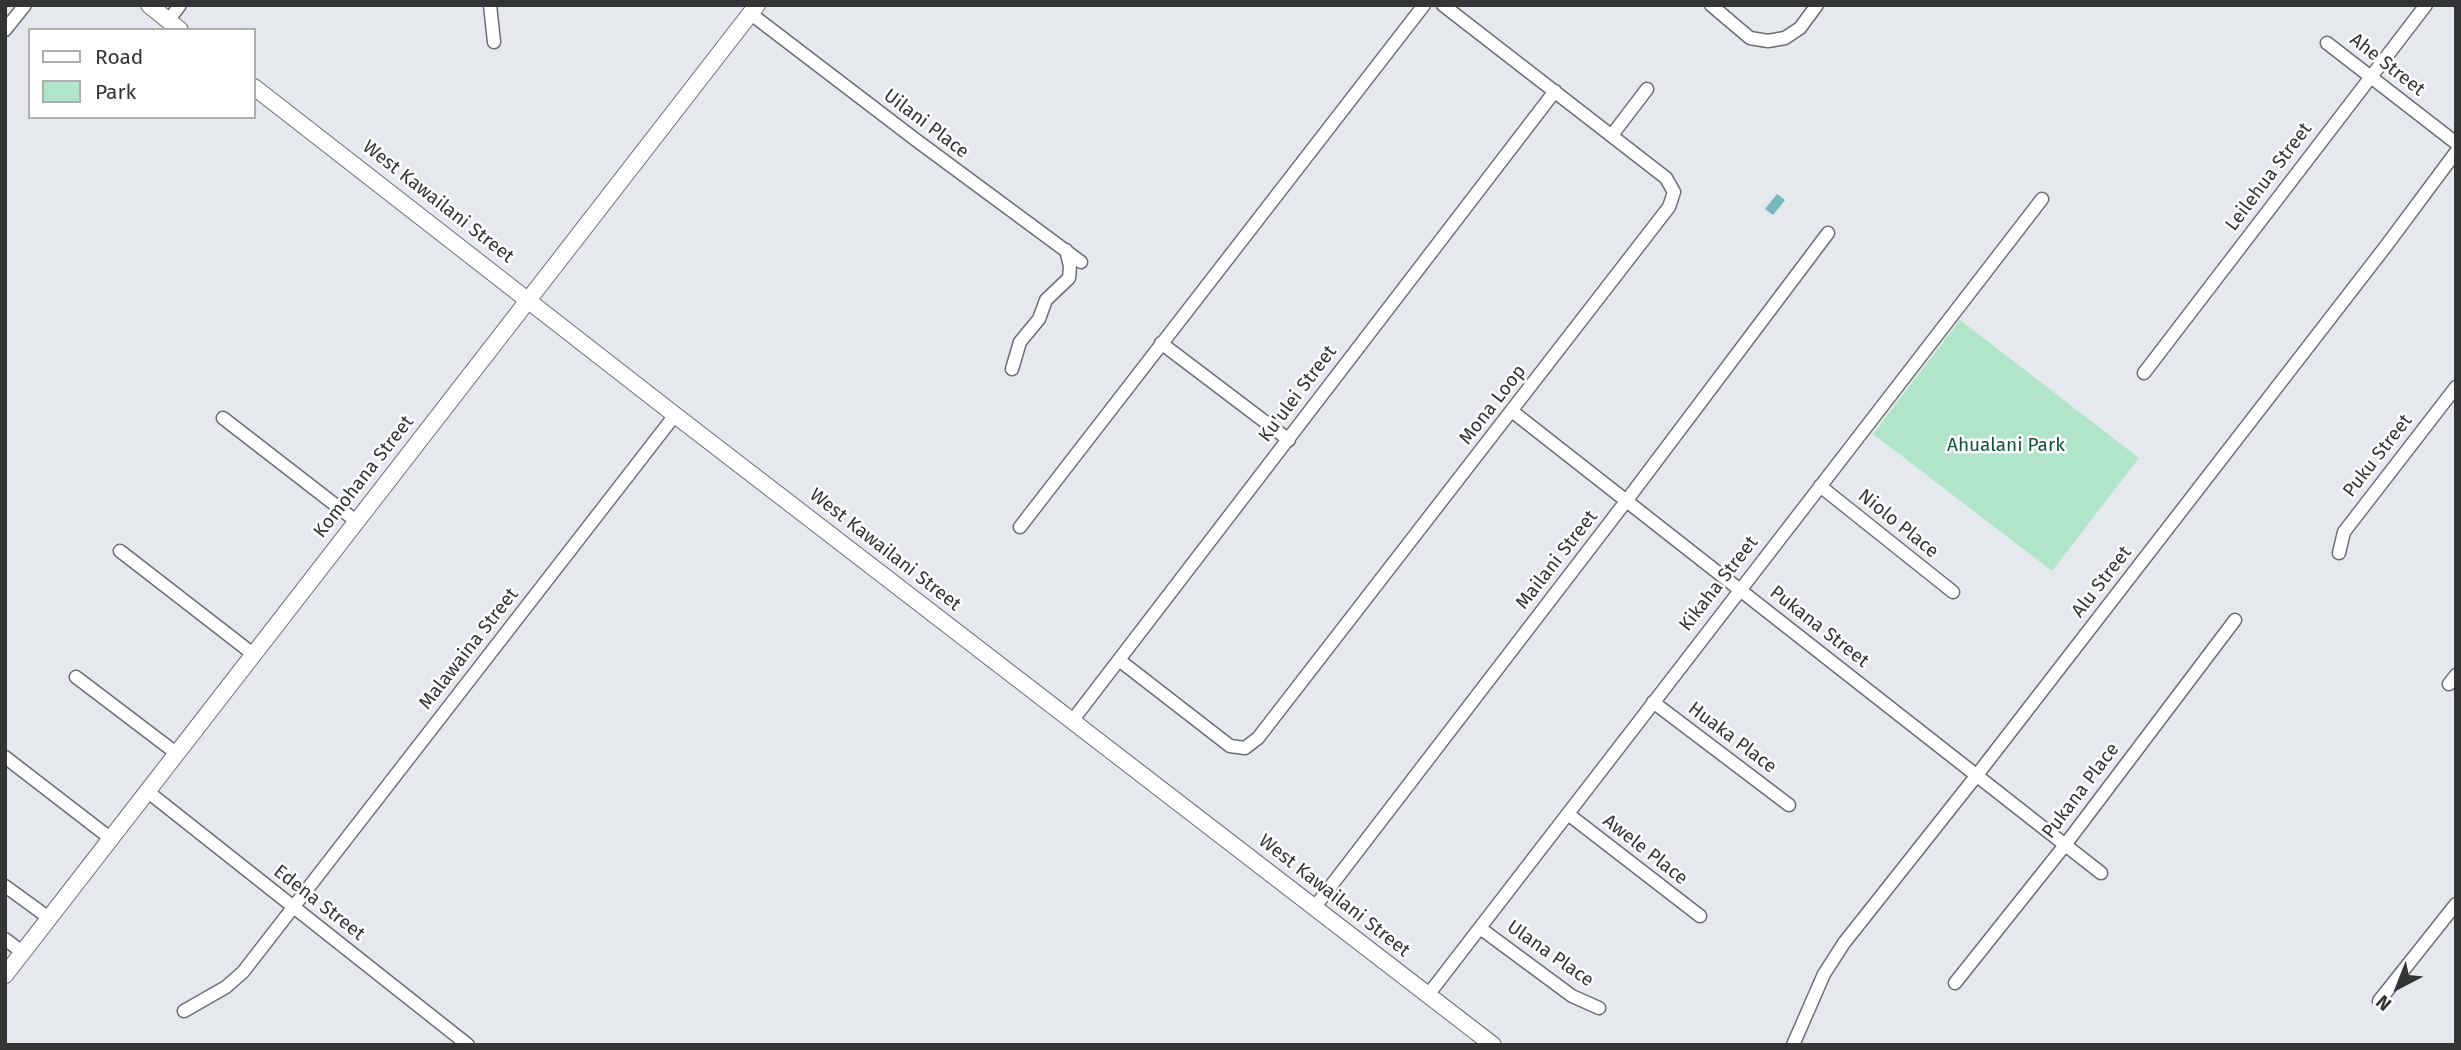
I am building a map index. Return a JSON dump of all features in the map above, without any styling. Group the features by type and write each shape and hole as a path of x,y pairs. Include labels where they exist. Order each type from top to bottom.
{"street":[{"path":"5,30 25,5"},
{"path":"149,5 174,25 180,5"},
{"path":"490,5 494,42"},
{"path":"1020,527 1424,5"},
{"name":"Mona Loop","path":"1119,660 1230,746 1245,748 1258,738 1513,412 1669,207 1674,192 1666,178 1443,5"},
{"path":"1711,5 1750,38 1768,41 1785,37 1800,28 1817,5"},
{"name":"Leilehua Street","path":"2144,373 2426,5"},
{"name":"Uilani Place","path":"754,10 916,141 1081,261"},
{"name":"Komohana Street","path":"5,975 754,10"},
{"name":"Ahe Street","path":"2327,43 2456,143"},
{"name":"West Kawailani Street","path":"256,89 1493,1045"},
{"path":"1612,135 1647,89"},
{"name":"Ku'ulei Street","path":"1072,721 1555,91"},
{"name":"Alu Street","path":"1793,1045 1824,974 1844,943 1977,775 2456,152"},
{"name":"Kikaha Street","path":"1428,995 2042,199"},
{"name":"Mailani Street","path":"1314,908 1828,233"},
{"path":"1012,369 1020,342 1039,319 1046,300 1069,278 1070,266 1065,250"},
{"path":"1161,343 1289,440"},
{"name":"Puku Street","path":"2339,553 2344,532 2456,387"},
{"name":"Pukana Street","path":"1513,412 2101,873"},
{"name":"Malawaina Street","path":"184,1011 226,987 243,972 675,415"},
{"path":"223,418 356,521"},
{"name":"Niolo Place","path":"1820,485 1953,592"},
{"path":"120,551 253,654"},
{"name":"Pukana Place","path":"1955,983 2065,845 2235,620"},
{"path":"76,677 176,753"},
{"name":"Huaka Place","path":"1653,702 1788,805"},
{"path":"5,757 110,838"},
{"name":"Edena Street","path":"146,791 468,1045"},
{"name":"Awele Place","path":"1567,814 1700,916"},
{"path":"5,886 48,918"},
{"path":"2379,1001 2456,904"},
{"name":"Ulana Place","path":"1480,928 1572,996 1599,1008"},
{"path":"5,939 22,952"}],"green space":[{"name":"Ahualani Park","path":"1960,320 2139,458 2052,571 1873,434"}],"water":[{"path":"1777,194 1785,200 1773,215 1765,209"}],"waterway":[{"path":"2115,1045 2126,1045"}]}
